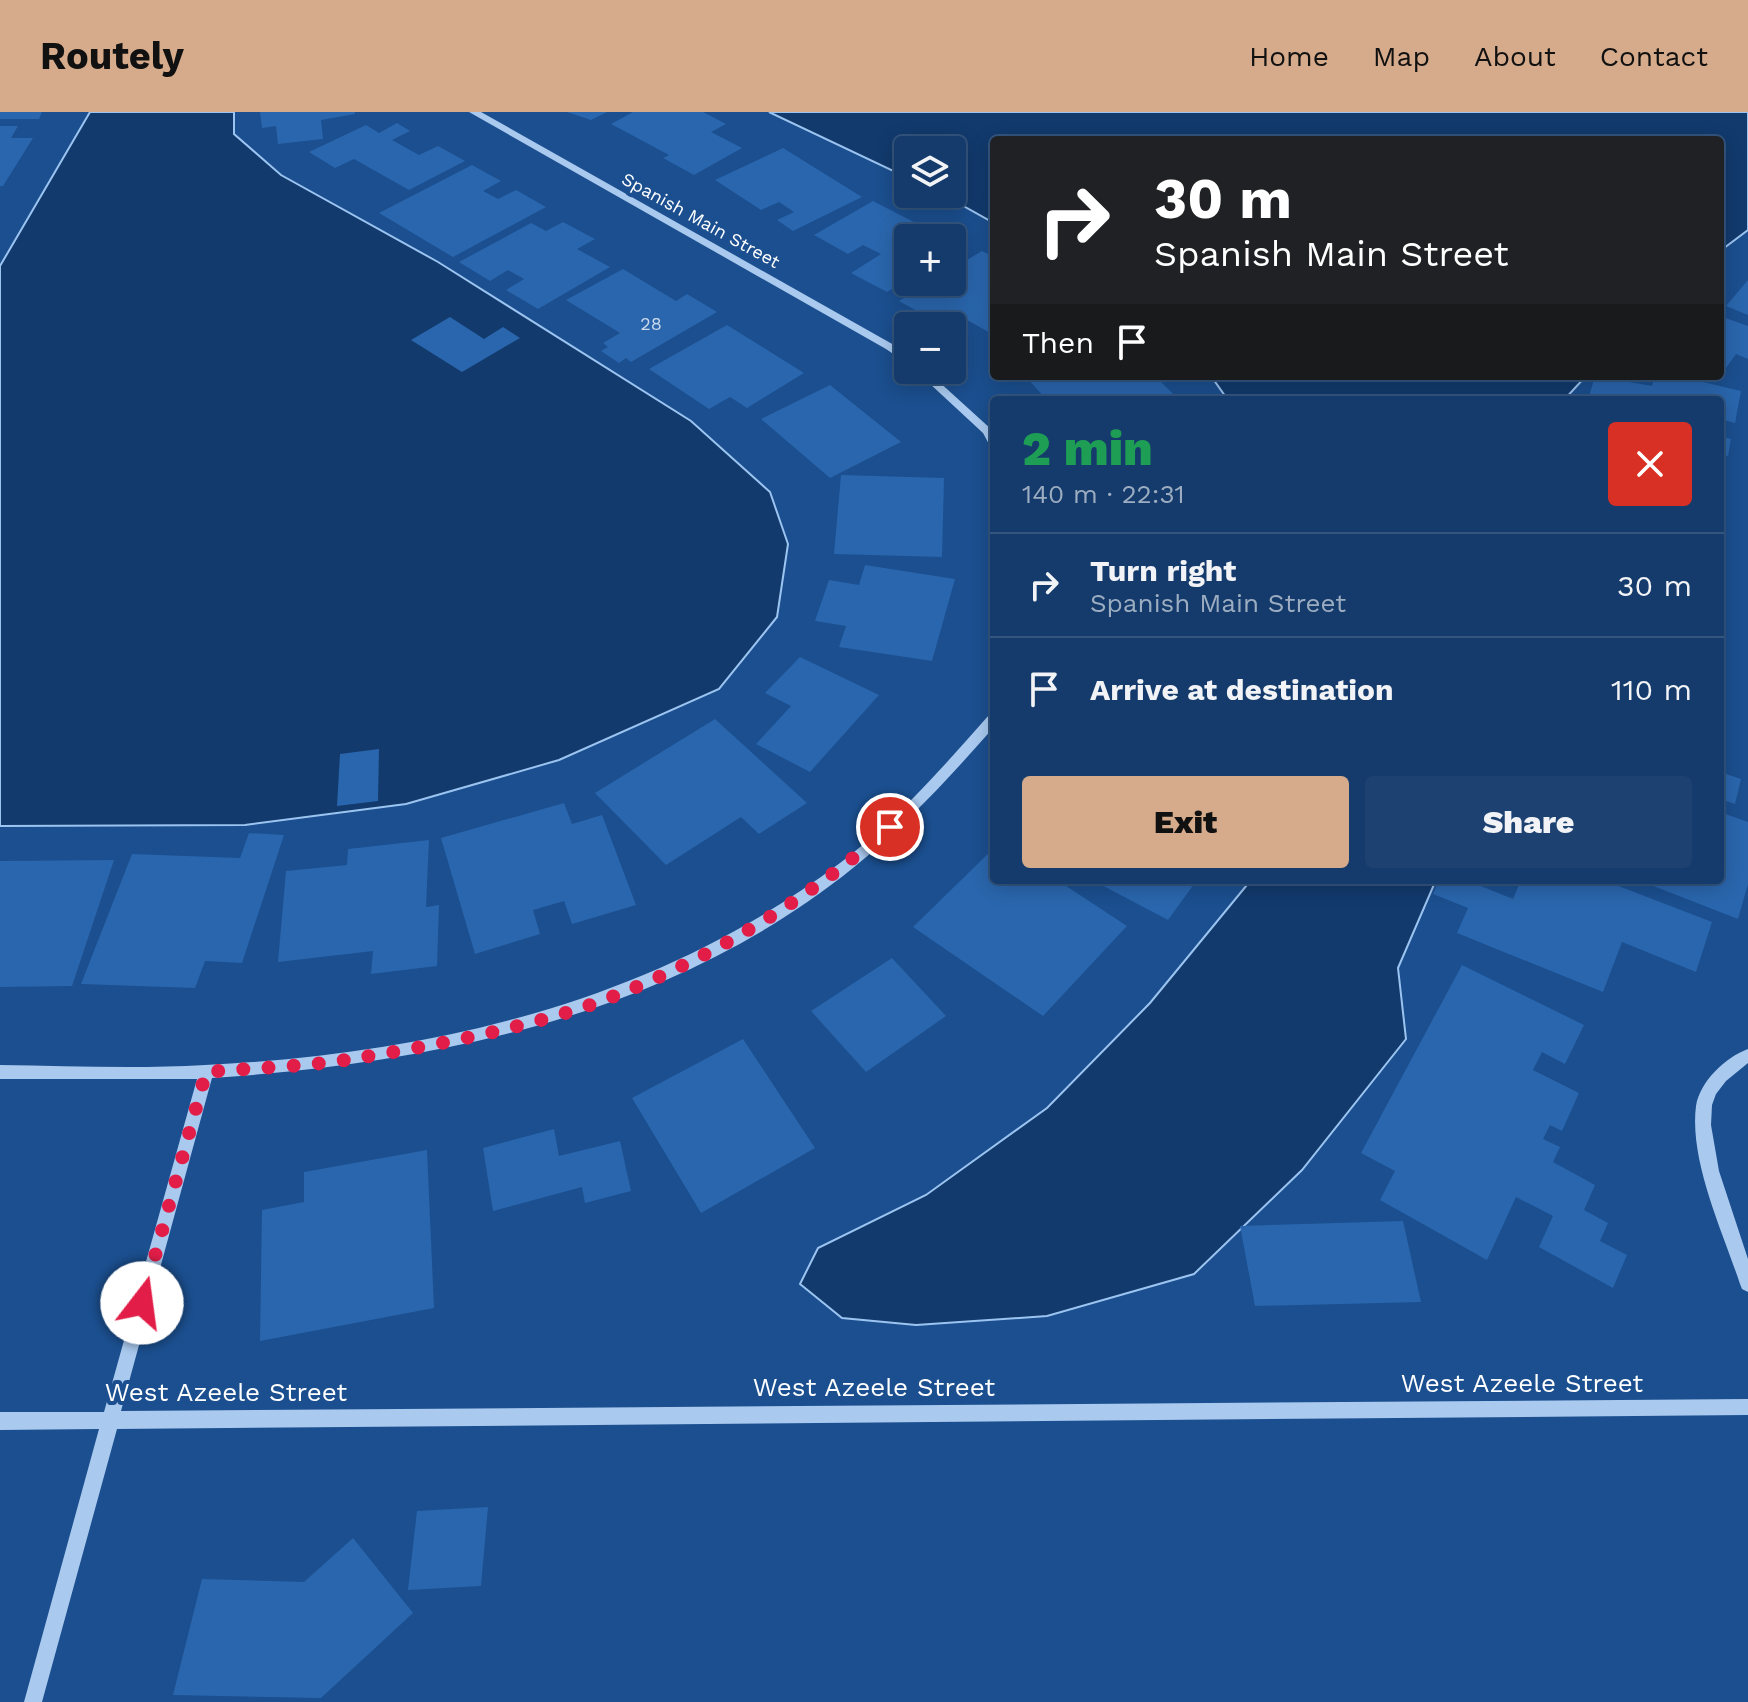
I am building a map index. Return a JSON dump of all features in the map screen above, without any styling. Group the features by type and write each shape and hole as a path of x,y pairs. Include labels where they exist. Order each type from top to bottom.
{"street":[{"name":"Spanish Main Street","path":"474,112 894,350"},
{"path":"935,384 990,436"},
{"path":"0,1072 206,1072 343,1060 498,1030 615,996 745,933 844,867 935,786 990,723"},
{"path":"1748,1055 1718,1077 1704,1103 1707,1153 1748,1284"},
{"path":"33,1702 206,1072"},
{"name":"West Azeele Street","path":"0,1421 1748,1407"}],"water":[{"path":"90,112 234,112 234,134 281,175 438,262 691,421 770,492 788,544 777,617 719,689 559,760 406,804 245,825 0,826 0,266"},
{"path":"769,112 1748,112 1748,230 1724,248 1724,136 990,136 990,221 966,207 966,136 894,136 894,171"},
{"path":"1214,380 1582,380 1568,396 1225,396"},
{"path":"1248,884 1434,884 1398,968 1406,1039 1302,1170 1194,1274 1047,1316 916,1325 842,1318 800,1284 818,1248 926,1195 1047,1108 1150,1003"}],"building":[{"path":"0,112 42,112 39,119 0,119"},
{"path":"260,112 355,114 321,120 323,139 278,144 276,126 262,128"},
{"path":"567,112 607,112 591,120"},
{"path":"633,112 703,112 726,124 711,132 742,148 694,175 663,158 669,155 611,124"},
{"path":"397,123 410,131 392,140 419,155 438,146 465,161 409,190 354,159 335,168 309,152 366,125 379,133"},
{"path":"0,126 18,126 11,138 33,138 3,186 0,186"},
{"path":"783,148 862,197 793,231 777,220 794,212 779,202 761,210 715,180"},
{"path":"472,165 501,181 483,191 498,199 516,190 546,207 453,257 379,213"},
{"path":"873,201 918,224 894,224 894,288 887,292 851,273 881,254 863,245 848,254 814,235"},
{"path":"563,222 595,239 577,249 610,267 538,309 506,290 524,279 508,270 490,281 459,262 531,223 546,231"},
{"path":"982,251 990,255 990,333 966,319 966,312 919,312 899,301 907,296 966,296 966,261"},
{"path":"623,269 676,301 687,294 717,312 631,362 626,358 619,363 601,351 608,347 603,343 620,333 566,300"},
{"path":"1748,280 1748,315 1726,306"},
{"path":"450,317 484,339 503,327 520,338 462,372 411,340"},
{"path":"1724,317 1748,326 1748,359 1736,354 1724,370"},
{"path":"727,325 804,373 747,408 730,397 709,409 649,369"},
{"path":"1029,380 1159,380 1174,395 1171,396 1043,396"},
{"path":"1594,380 1618,380 1652,386 1654,380 1694,380 1741,391 1735,423 1724,420 1724,396 1589,396"},
{"path":"830,385 901,442 830,478 761,419"},
{"path":"1724,437 1731,439 1728,456 1724,455"},
{"path":"841,475 944,478 942,557 834,554"},
{"path":"865,565 955,579 932,661 839,647 846,626 815,621 829,580 859,585"},
{"path":"800,657 879,695 810,772 756,744 791,706 765,693"},
{"path":"715,719 807,803 759,834 741,817 666,865 595,793"},
{"path":"379,749 378,801 337,806 340,754"},
{"path":"1724,773 1741,779 1735,804 1724,800"},
{"path":"564,803 572,824 602,815 636,905 572,924 564,901 533,910 540,934 475,954 441,838"},
{"path":"1724,813 1748,822 1748,884 1738,919 1648,884 1724,884"},
{"path":"249,833 284,835 242,963 205,961 195,988 81,984 132,854 240,858"},
{"path":"429,840 426,907 439,905 437,966 371,974 373,951 278,962 286,871 347,865 348,849"},
{"path":"990,852 990,884 1063,884 1127,926 1043,1016 913,927"},
{"path":"114,860 72,986 0,987 0,861"},
{"path":"1100,884 1194,884 1168,920"},
{"path":"1437,884 1476,884 1513,899 1519,884 1613,884 1712,922 1696,972 1622,942 1603,992 1457,933 1468,908 1433,894"},
{"path":"892,958 946,1016 866,1072 811,1011"},
{"path":"1462,965 1584,1025 1565,1064 1542,1052 1533,1070 1579,1093 1562,1131 1550,1125 1543,1139 1560,1147 1553,1162 1595,1185 1584,1210 1608,1223 1600,1241 1627,1255 1613,1288 1539,1247 1553,1216 1516,1197 1487,1260 1380,1200 1395,1171 1361,1153"},
{"path":"743,1039 815,1148 701,1213 632,1098"},
{"path":"554,1129 559,1156 620,1141 631,1191 585,1203 582,1187 493,1211 483,1148"},
{"path":"427,1150 434,1308 260,1341 262,1210 304,1202 304,1172"},
{"path":"1403,1221 1421,1302 1255,1306 1240,1226"},
{"path":"488,1507 481,1586 408,1590 417,1511"},
{"path":"353,1538 413,1613 321,1698 173,1695 202,1579 304,1582"}],"route":[{"path":"142,1303 206,1072 343,1060 498,1030 615,996 745,933 844,867 890,827"}]}
